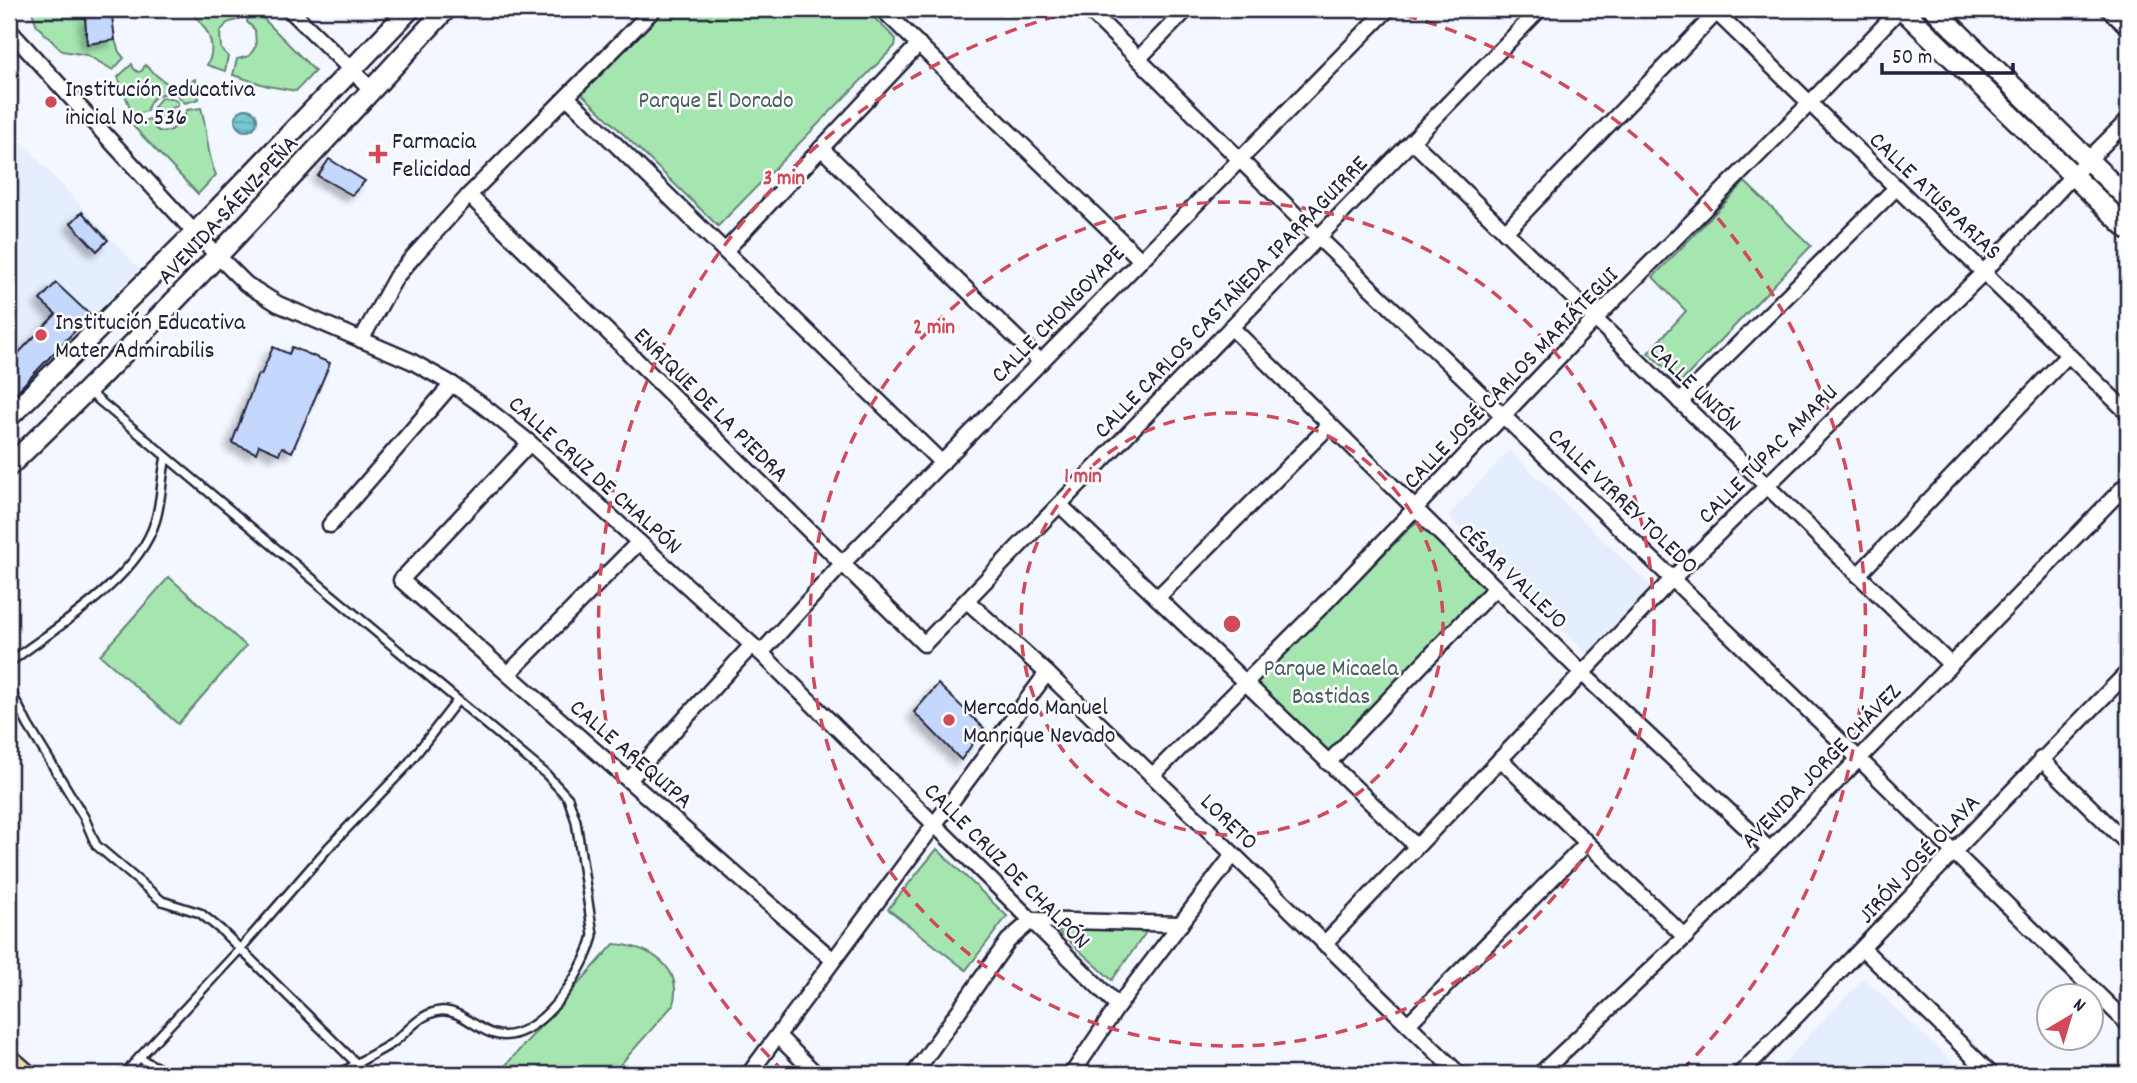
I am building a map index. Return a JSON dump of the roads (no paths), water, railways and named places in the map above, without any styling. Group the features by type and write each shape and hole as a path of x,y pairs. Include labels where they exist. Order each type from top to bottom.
{"main road":[{"path":"9,1060 25,1074"}],"street":[{"path":"289,9 372,90"},
{"name":"AVENIDA SÁENZ PEÑA","path":"9,417 195,233 410,9"},
{"name":"AVENIDA SÁENZ PEÑA","path":"9,466 88,391 219,256 446,9"},
{"path":"361,340 396,277 469,195 654,9"},
{"path":"882,9 1141,260"},
{"name":"CALLE VIRREY TOLEDO","path":"1088,9 1318,237 1673,578 2128,1024"},
{"path":"1139,58 1187,9"},
{"name":"CALLE CHONGOYAPE","path":"629,780 1388,9"},
{"name":"CALLE CARLOS CASTAÑEDA IPARRAGUIRRE","path":"924,645 1540,9"},
{"path":"1901,9 2128,229"},
{"name":"CALLE JOSÉ CARLOS MARIÁTEGUI","path":"1152,776 1416,509 1595,319 1901,9"},
{"path":"1934,9 2128,198"},
{"path":"2109,9 2128,28"},
{"path":"1505,232 1715,11"},
{"name":"CALLE ATUSPARIAS","path":"1715,11 2128,413"},
{"name":"CALLE CRUZ DE CHALPÓN","path":"9,30 195,233 246,284 278,304 411,360 452,384 530,443 756,649 1118,1006"},
{"path":"725,251 919,44"},
{"path":"567,97 942,463"},
{"name":"CALLE TÚPAC AMARU","path":"1324,944 1673,578 1983,272 2128,120"},
{"name":"CALLE UNIÓN","path":"1412,141 1950,664"},
{"path":"821,148 1041,362"},
{"path":"1680,402 1896,188"},
{"name":"ENRIQUE DE LA PIEDRA","path":"469,195 924,645"},
{"name":"CÉSAR VALLEJO","path":"1231,327 1583,674 1770,850"},
{"path":"1858,575 2068,355"},
{"path":"330,524 452,384"},
{"path":"1157,598 1330,425"},
{"name":"CALLE AREQUIPA","path":"530,443 401,580 833,960"},
{"name":"AVENIDA JORGE CHÁVEZ","path":"1540,1074 1685,937 2128,483"},
{"path":"1060,505 1416,846"},
{"path":"508,674 639,542"},
{"path":"1328,762 1495,588"},
{"name":"LORETO","path":"967,601 1047,673 1460,1074"},
{"name":"JIRÓN JOSÉ OLAYA","path":"1740,1074 1863,949 2041,759 2128,672"},
{"path":"749,1074 1047,673"},
{"path":"1500,759 1685,937"},
{"path":"2041,759 2128,844"},
{"path":"1408,1024 1587,843"},
{"path":"1072,1074 1118,1006 1233,855"},
{"path":"914,1074 1008,942 1032,920 1181,924"},
{"path":"1863,949 1991,1074"},
{"path":"778,1036 816,1074"}],"lane":[{"path":"88,391 546,774 568,798 579,837 593,935 583,965 560,998 542,1017 521,1032 508,1036 495,1034 452,1012 440,1011 428,1016 394,1042 340,1074"},
{"path":"9,663 102,593 132,564 155,523 166,457"},
{"path":"9,688 28,725 85,817 96,845 162,901 200,914 241,948 356,1063"},
{"path":"124,1074 241,948 328,848 405,768 457,701"},
{"path":"139,1058 170,1074"}],"water":[{"path":"246,109 254,112 257,120 254,128 246,131 238,128 235,120 238,112"}],"place":[{"name":"Institución educativa inicial No. 536","path":"51,102"},
{"name":"Farmacia Felicidad","path":"378,154"},
{"name":"Institución Educativa Mater Admirabilis","path":"41,335"},
{"name":"Mercado Manuel Manrique Nevado","path":"949,720"}],"park label":[{"name":"Parque El Dorado","path":"716,99"},
{"name":"Parque Micaela Bastidas","path":"1331,681"}]}
